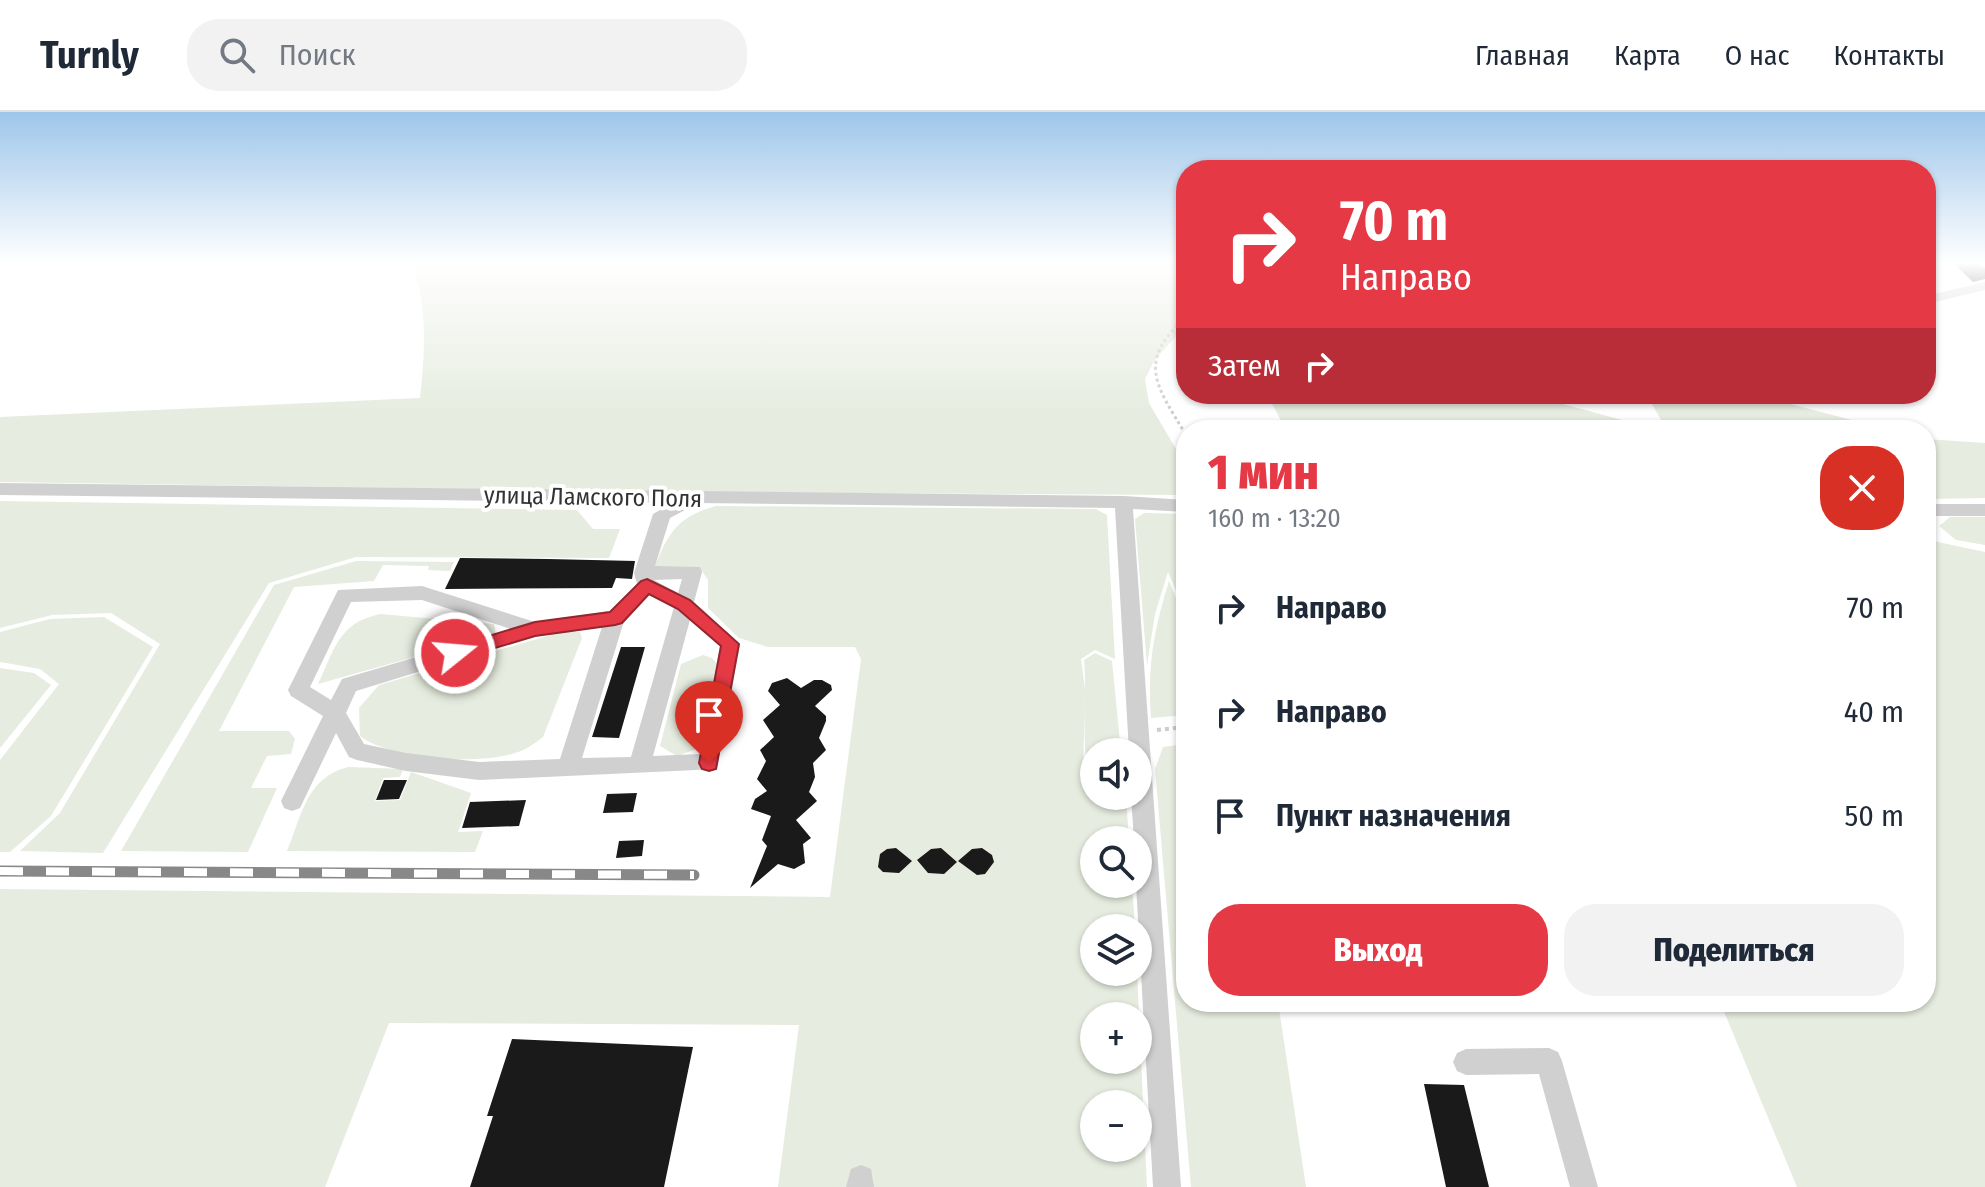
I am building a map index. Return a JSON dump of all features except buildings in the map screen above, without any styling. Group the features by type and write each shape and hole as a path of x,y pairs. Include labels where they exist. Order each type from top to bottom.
{"street":[{"name":"улица Ламского Поля","path":"0,489 1124,502 1176,505"},
{"path":"569,766 615,618 645,579 662,514 697,498"},
{"path":"1124,502 1167,1187"},
{"path":"1936,510 1985,510"},
{"path":"640,764 693,572 645,579"},
{"path":"535,629 422,593 345,595 298,690 335,713 357,751 406,762 479,771 709,763 730,644 684,604 645,579"},
{"path":"292,801 349,685 535,629 615,618"},
{"path":"1466,1062 1549,1061 1584,1187"}],"path":[{"path":"1176,325 1164,334 1154,357 1158,386 1177,420"},
{"path":"1138,732 1176,728"}],"shaded area":[{"path":"423,314 1176,314 1176,336 1154,361 1145,379 1149,403 1176,449 1176,495 675,492 0,482 0,417 420,398"},
{"path":"1272,404 1563,404 1622,420 1281,420"},
{"path":"1652,404 1790,404 1852,420 1661,420"},
{"path":"1936,440 1985,443 1985,498 1936,499"},
{"path":"0,501 577,510 593,529 620,529 609,558 356,557 269,583 103,853 20,851 60,813 160,644 111,613 52,615 0,628"},
{"path":"716,506 1096,509 1107,515 1115,659 1095,650 1081,659 1085,689 1084,738 1080,738 1080,810 1127,810 1128,826 1080,826 1080,898 1133,898 1134,914 1080,914 1080,986 1138,986 1138,1002 1080,1002 1080,1074 1142,1074 1142,1090 1080,1090 1080,1162 1146,1162 1147,1187 778,1187 799,1025 389,1023 325,1187 0,1187 0,889 830,897 861,659 855,647 768,647 739,638 708,608 708,580 702,571 654,568 670,535 692,515"},
{"path":"1144,513 1176,514 1176,590 1168,572 1155,614 1147,665 1135,519"},
{"path":"1950,517 1985,517 1985,545 1956,540 1939,526"},
{"path":"1936,542 1985,552 1985,1187 1797,1187 1724,1012 1936,1012"},
{"path":"356,561 454,562 450,571 428,570 429,566 383,565 374,581 294,587 219,731 289,731 295,739 291,754 267,756 251,788 277,788 248,852 121,851 274,585"},
{"path":"1169,581 1176,598 1176,716 1151,718 1150,681 1159,615"},
{"path":"380,614 494,624 496,634 318,684 346,631 366,618"},
{"path":"104,617 153,647 51,816 10,852 0,852 0,760 59,684 40,669 0,662 0,632 50,619"},
{"path":"561,632 580,632 582,638 543,737 526,748 499,757 436,758 392,750 360,736 359,708 379,685"},
{"path":"1095,653 1112,661 1120,738 1085,738 1084,660"},
{"path":"703,655 712,658 720,667 702,747 677,756 660,746 681,664"},
{"path":"0,668 34,673 51,685 0,748"},
{"path":"1176,745 1176,1012 1280,1012 1306,1187 1191,1187 1155,769 1163,747"},
{"path":"348,767 403,769 400,777 383,778 375,801 400,800 411,772 471,793 458,832 483,831 475,852 287,851 314,789 334,772"}],"railway":[{"path":"0,871 694,875"}],"route":[{"path":"455,653 535,629 615,618 647,586 684,604 730,644 709,763"}]}
